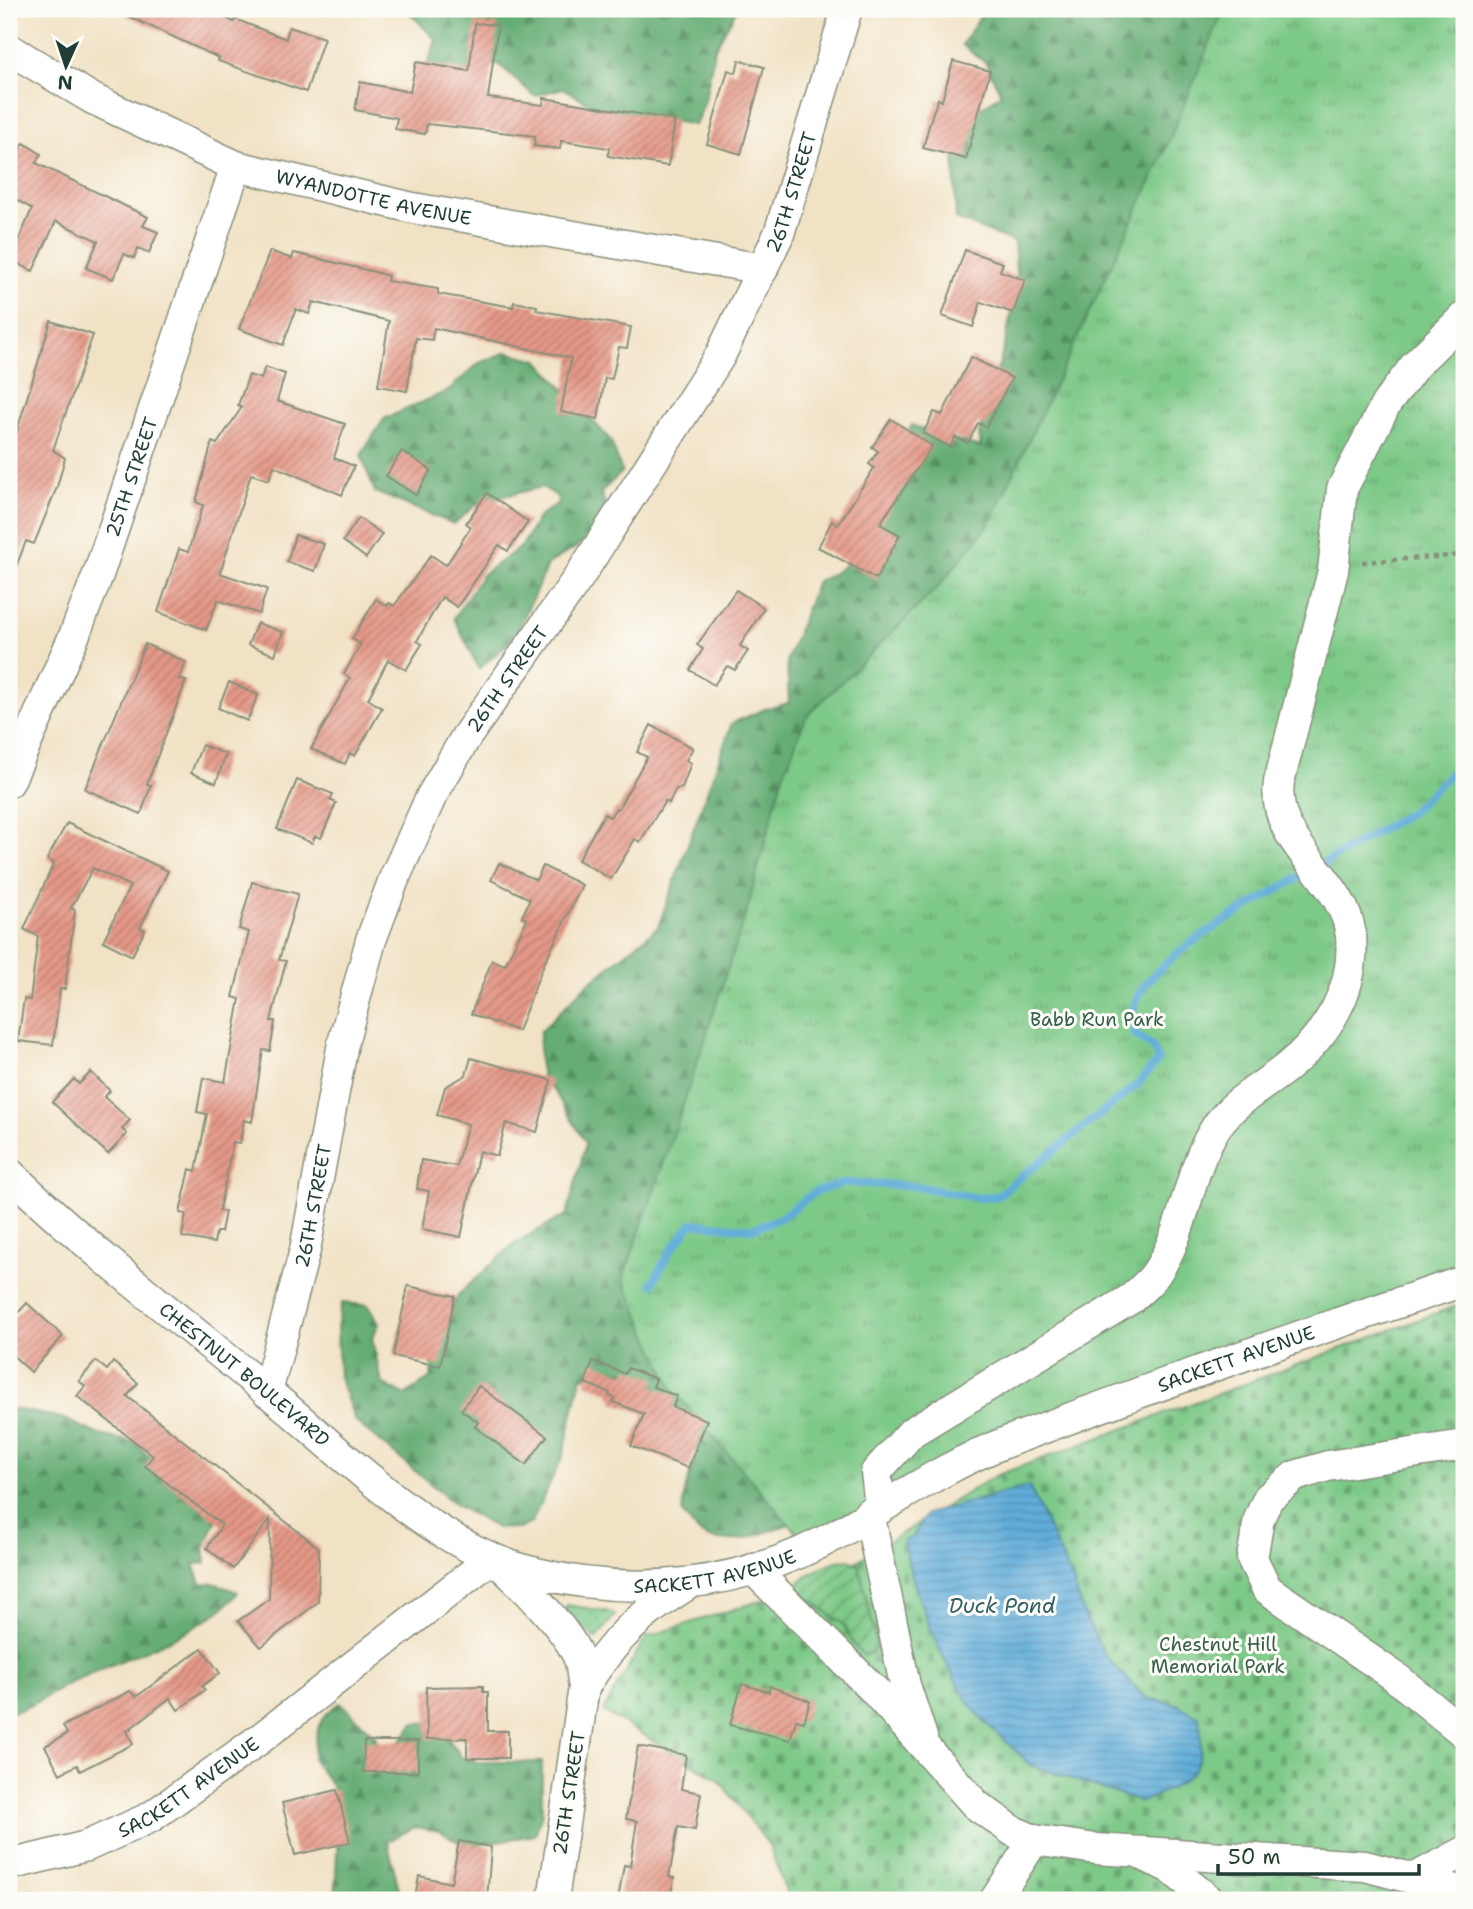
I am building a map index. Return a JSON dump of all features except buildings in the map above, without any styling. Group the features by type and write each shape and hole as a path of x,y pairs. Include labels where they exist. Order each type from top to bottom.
{"street":[{"name":"26TH STREET","path":"267,1392 304,1250 343,1043 371,940 394,879 431,797 466,737 579,577 720,356 779,234 847,9"},
{"name":"WYANDOTTE AVENUE","path":"9,50 93,99 236,166 413,208 763,270"},
{"name":"25TH STREET","path":"9,782 74,636 99,572 236,166"},
{"path":"927,1753 905,1685 875,1510 876,1472 912,1432 1132,1298 1156,1274 1174,1239 1211,1135 1238,1103 1288,1067 1336,1013 1345,995 1352,955 1345,912 1284,826 1276,802 1279,782 1315,652 1334,564 1342,489 1386,404 1416,364 1464,317"},
{"name":"CHESTNUT BOULEVARD","path":"9,1173 84,1244 379,1485 444,1532 492,1558"},
{"name":"SACKETT AVENUE","path":"9,1864 87,1846 151,1817 261,1738 492,1558 525,1570 587,1583 625,1586 689,1584 753,1569 839,1533 954,1465 1008,1441 1118,1399 1464,1281"},
{"path":"1464,1444 1328,1466 1295,1476 1268,1498 1259,1519 1252,1558 1267,1589 1394,1676 1464,1732"},
{"name":"26TH STREET","path":"492,1558 522,1584 566,1639 579,1658 584,1686 552,1900"},
{"path":"753,1569 874,1690 927,1753 976,1805 1013,1831 1034,1840 1135,1851 1334,1863 1394,1871 1464,1892"},
{"name":"26TH STREET","path":"584,1686 605,1652 630,1625 689,1584"},
{"path":"995,1900 1034,1840"},
{"path":"1135,1851 1170,1868 1209,1900"},
{"path":"1415,1878 1464,1853"}],"path":[{"path":"1334,564 1464,555"}],"green space":[{"path":"406,9 737,9 715,48 704,104 695,125 595,107 563,88 534,96 499,64 475,65 448,82 425,72 436,40"},
{"name":"Babb Run Park","path":"985,9 1464,9 1141,1391 809,1547 789,1524 734,1540 711,1539 698,1532 682,1513 685,1490 701,1439 644,1377 606,1368 581,1378 563,1456 531,1523 519,1529 497,1528 457,1506 355,1421 339,1377 337,1328 342,1303 368,1305 379,1324 372,1338 382,1383 404,1395 431,1378 433,1352 458,1295 515,1243 567,1214 586,1143 555,1092 543,1080 539,1062 540,1032 584,987 658,927 732,723 765,709 789,703 787,660 817,581 848,562 857,550 884,471 912,425 939,436 981,447 979,434 1005,344 1017,284 1014,242 956,219 954,153 971,115 1001,94 986,63 962,45"},
{"name":"Babb Run Park","path":"1224,9 1464,9 1464,1281 1141,1391 809,1547 673,1390 623,1279 748,907 782,778 806,717 939,586 990,523 1164,153"},
{"path":"507,352 538,360 611,441 622,472 601,492 610,519 575,548 548,564 515,637 479,669 454,618 482,575 522,546 538,518 558,503 557,496 542,487 479,502 454,524 375,492 361,455 384,419 448,391 479,363"},
{"name":"Chestnut Hill Memorial Park","path":"1464,1303 1464,1900 789,1900 769,1845 719,1780 603,1711 646,1637 826,1580 995,1476"},
{"path":"9,1408 62,1418 99,1435 133,1442 200,1502 216,1522 204,1548 206,1563 194,1564 201,1583 216,1584 238,1592 225,1606 186,1632 72,1682 26,1708 9,1713"},
{"path":"848,1559 859,1565 877,1646 872,1653 864,1655 856,1648 843,1624 799,1591 799,1582 810,1574 828,1564"},
{"path":"567,1605 615,1615 596,1639 565,1610"},
{"path":"341,1703 376,1737 377,1755 394,1750 414,1723 437,1722 462,1758 480,1762 542,1762 542,1813 535,1835 465,1846 440,1831 415,1827 387,1841 401,1897 399,1900 336,1900 338,1826 335,1798 330,1784 313,1760 322,1720"},
{"path":"35,1889 38,1900 9,1900 9,1892"}],"water":[{"name":"Duck Pond","path":"1029,1486 1073,1581 1084,1615 1106,1657 1146,1698 1176,1704 1199,1717 1200,1751 1191,1773 1172,1787 1142,1802 1030,1765 972,1708 946,1662 921,1602 903,1541 913,1537 926,1514"}],"waterway":[{"path":"1321,865 1411,812 1464,760"},
{"path":"652,1284 669,1253 692,1223 752,1229 780,1218 815,1192 844,1183 915,1186 978,1198 997,1196 1138,1084 1158,1060 1153,1047 1134,1034 1133,1013 1143,988 1160,969 1210,930 1310,871"}]}
